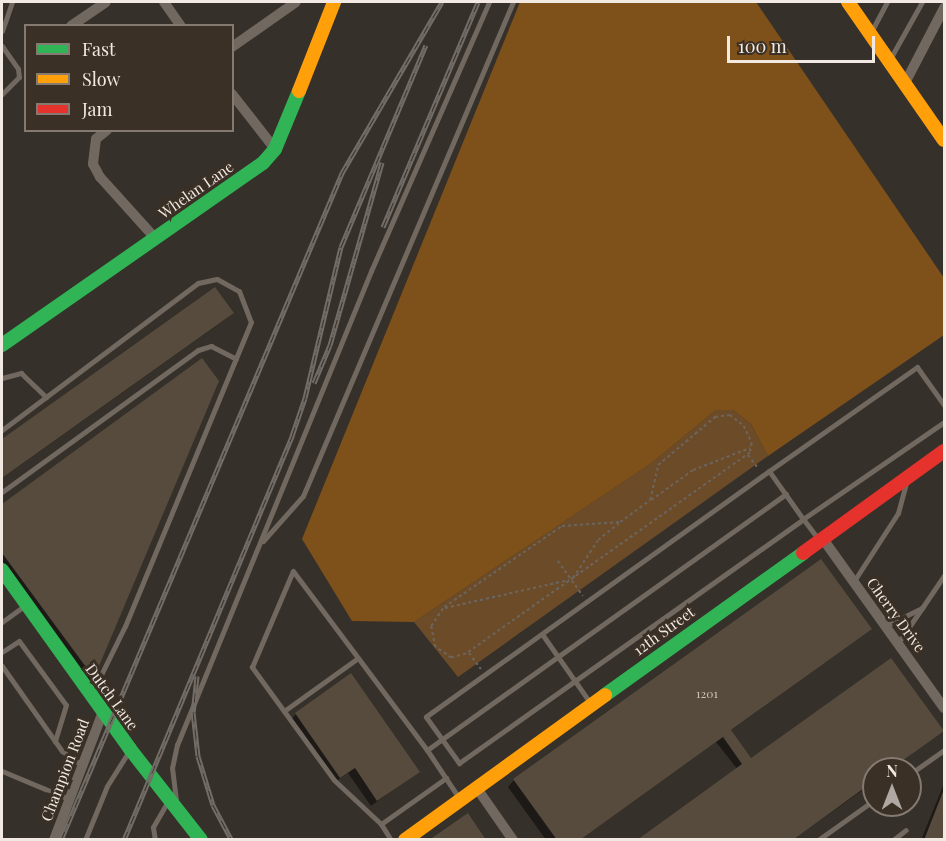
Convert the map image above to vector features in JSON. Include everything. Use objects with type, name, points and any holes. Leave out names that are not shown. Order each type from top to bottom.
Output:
[{"type":"street","points":[[74,24],[106,2]]},
{"type":"street","points":[[164,2],[180,24]]},
{"type":"street","points":[[234,46],[296,2]]},
{"type":"street","name":"Whelan Lane","points":[[2,345],[264,163],[276,149],[334,2]]},
{"type":"street","points":[[848,2],[945,140]]},
{"type":"street","points":[[905,83],[945,8]]},
{"type":"street","points":[[234,96],[276,149]]},
{"type":"street","points":[[105,132],[96,139],[93,159],[100,177],[155,238]]},
{"type":"street","name":"12th Street","points":[[405,840],[945,451]]},
{"type":"street","name":"Cherry Drive","points":[[821,540],[854,581],[945,708]]},
{"type":"street","name":"Dutch Lane","points":[[2,570],[130,750],[201,840]]},
{"type":"street","name":"Champion Road","points":[[54,840],[103,712]]},
{"type":"street","points":[[476,787],[513,840]]},
{"type":"lane","points":[[2,31],[12,2]]},
{"type":"lane","points":[[155,840],[153,827],[173,806],[172,768],[177,745],[371,271],[489,2]]},
{"type":"lane","points":[[258,547],[307,487],[513,2]]},
{"type":"lane","points":[[870,33],[887,2]]},
{"type":"lane","points":[[889,61],[922,2]]},
{"type":"lane","points":[[2,46],[18,69],[19,77],[2,94]]},
{"type":"lane","points":[[2,430],[198,283],[217,279],[239,291],[249,310],[251,322],[125,626],[91,695]]},
{"type":"lane","points":[[2,492],[198,350],[211,346],[236,359]]},
{"type":"lane","points":[[945,405],[917,367],[426,717],[459,763],[803,519],[945,422]]},
{"type":"lane","points":[[2,378],[21,373],[46,397]]},
{"type":"lane","points":[[769,471],[821,540]]},
{"type":"lane","points":[[854,581],[898,513],[908,477]]},
{"type":"lane","points":[[427,750],[786,494]]},
{"type":"lane","points":[[390,840],[381,824],[334,780],[252,667],[293,571],[427,750],[460,799]]},
{"type":"lane","points":[[898,644],[945,575]]},
{"type":"lane","points":[[2,622],[26,604]]},
{"type":"lane","points":[[885,626],[922,608]]},
{"type":"lane","points":[[542,634],[591,704]]},
{"type":"lane","points":[[2,652],[19,642],[66,705],[55,741]]},
{"type":"lane","points":[[284,711],[358,658]]},
{"type":"lane","points":[[2,666],[55,741],[83,766]]},
{"type":"lane","points":[[85,840],[107,786],[130,750]]},
{"type":"lane","points":[[922,766],[945,750]]},
{"type":"lane","points":[[2,771],[70,799]]},
{"type":"lane","points":[[381,824],[446,778]]},
{"type":"lane","points":[[818,840],[862,809]]},
{"type":"lane","points":[[893,840],[906,830],[902,840]]},
{"type":"path","points":[[650,500],[658,465],[715,417],[729,415],[744,426],[751,448]]},
{"type":"path","points":[[620,522],[562,526],[443,609],[431,626],[435,647],[451,658],[469,653],[747,454],[751,448]]},
{"type":"path","points":[[443,609],[572,580],[598,540],[620,522],[693,470],[751,448]]},
{"type":"path","points":[[747,454],[763,475]]},
{"type":"path","points":[[558,561],[587,601]]},
{"type":"path","points":[[469,653],[485,675]]},
{"type":"shaded area","points":[[520,2],[756,2],[944,278],[944,335],[768,456],[751,424],[733,410],[716,410],[649,465],[414,622],[352,621],[302,539]]},
{"type":"shaded area","points":[[716,410],[733,410],[751,424],[768,456],[458,677],[414,622],[649,465]]},
{"type":"building","points":[[215,287],[234,313],[2,478],[2,439]]},
{"type":"building","points":[[202,358],[219,381],[94,678],[2,553],[2,504]]},
{"type":"building","points":[[821,559],[872,629],[731,730],[751,758],[891,658],[944,731],[908,757],[862,757],[862,790],[793,840],[637,840],[742,764],[723,737],[580,840],[557,840],[513,779]]},
{"type":"building","points":[[351,673],[420,772],[377,801],[355,768],[340,778],[295,713]]},
{"type":"building","points":[[944,789],[944,840],[924,840]]},
{"type":"building","points":[[468,813],[486,840],[429,840]]},
{"type":"railway","points":[[61,840],[342,173],[442,2]]},
{"type":"railway","points":[[383,227],[478,2]]},
{"type":"railway","points":[[124,840],[292,436],[305,398],[341,247],[426,45]]},
{"type":"railway","points":[[314,383],[330,345],[382,162]]},
{"type":"railway","points":[[197,676],[193,712],[198,756],[213,805],[232,840]]},
{"type":"traffic: fast","points":[[2,345],[263,163],[275,149],[299,91]]},
{"type":"traffic: fast","points":[[605,695],[803,553]]},
{"type":"traffic: fast","points":[[2,570],[130,749],[201,840]]},
{"type":"traffic: slow","points":[[299,91],[334,2]]},
{"type":"traffic: slow","points":[[848,2],[944,140]]},
{"type":"traffic: slow","points":[[405,840],[605,695]]},
{"type":"traffic: jam","points":[[803,553],[944,451]]}]
